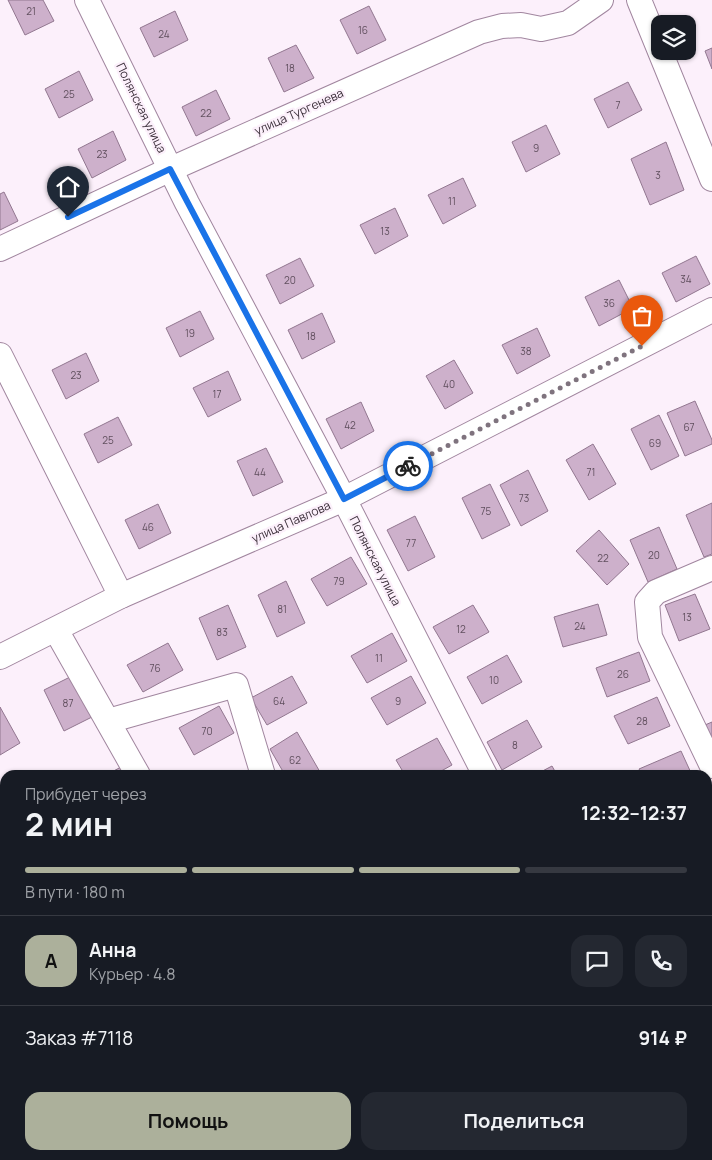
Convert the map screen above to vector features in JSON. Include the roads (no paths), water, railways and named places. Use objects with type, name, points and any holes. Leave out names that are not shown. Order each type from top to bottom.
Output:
[{"type":"street","name":"Полянская улица","points":[[88,0],[170,169],[344,499],[481,770]]},
{"type":"street","name":"улица Тургенева","points":[[0,248],[170,169],[479,32],[502,26],[521,25],[541,29],[568,23],[601,0]]},
{"type":"street","points":[[639,0],[712,178]]},
{"type":"street","name":"улица Павлова","points":[[0,657],[121,596],[344,499],[712,310]]},
{"type":"street","points":[[0,355],[121,596]]},
{"type":"street","points":[[712,568],[656,592],[647,602],[650,637],[712,766]]},
{"type":"street","points":[[56,630],[135,770]]},
{"type":"street","points":[[108,721],[236,684],[262,770]]}]
